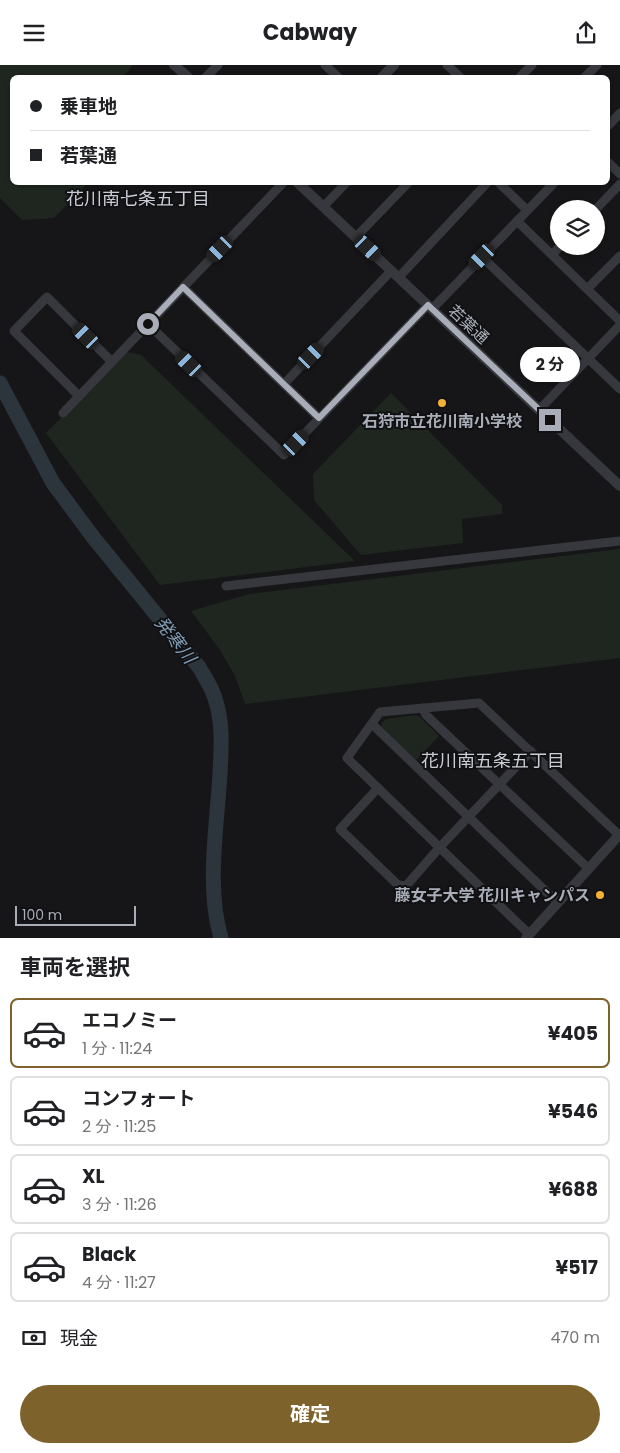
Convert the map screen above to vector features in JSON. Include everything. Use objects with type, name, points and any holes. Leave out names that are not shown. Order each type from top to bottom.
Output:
[{"type":"street","points":[[174,65],[186,75]]},
{"type":"street","points":[[208,75],[218,65]]},
{"type":"street","points":[[324,65],[336,75]]},
{"type":"street","points":[[446,65],[458,75]]},
{"type":"street","points":[[587,75],[597,65]]},
{"type":"street","points":[[610,124],[620,113]]},
{"type":"street","points":[[610,164],[620,174]]},
{"type":"street","points":[[605,200],[620,184]]},
{"type":"street","points":[[63,413],[281,185]]},
{"type":"street","name":"若葉通","points":[[300,185],[620,486]]},
{"type":"street","points":[[324,206],[344,185]]},
{"type":"street","points":[[356,237],[406,185]]},
{"type":"street","points":[[284,384],[485,185]]},
{"type":"street","points":[[501,185],[527,210]]},
{"type":"street","points":[[148,324],[284,455],[552,185]]},
{"type":"street","points":[[517,221],[550,253]]},
{"type":"street","points":[[539,410],[620,323],[552,255]]},
{"type":"street","points":[[587,289],[620,255]]},
{"type":"street","points":[[482,257],[620,389]]},
{"type":"street","points":[[183,287],[319,418]]},
{"type":"street","points":[[79,396],[14,331],[47,297],[112,362]]},
{"type":"street","points":[[226,586],[620,541]]},
{"type":"street","points":[[480,703],[619,835],[527,936],[347,758],[380,713],[423,708],[480,703]]},
{"type":"street","points":[[423,708],[426,715],[589,869]]},
{"type":"street","points":[[372,724],[558,903]]},
{"type":"street","points":[[378,788],[340,829],[398,885],[406,886],[439,848],[531,751]]},
{"type":"shaded area","points":[[0,65],[133,65],[125,75],[10,75],[10,185],[86,185],[54,218],[22,220],[0,198]]},
{"type":"shaded area","points":[[127,352],[141,355],[355,561],[160,585],[46,433]]},
{"type":"shaded area","points":[[391,393],[502,505],[502,514],[462,519],[463,543],[361,555],[314,500],[313,474]]},
{"type":"shaded area","points":[[620,549],[620,658],[245,704],[235,676],[220,650],[191,611],[249,594]]},
{"type":"shaded area","points":[[415,715],[420,717],[439,736],[416,760],[382,728],[381,724],[386,719]]},
{"type":"waterway","name":"発寒川","points":[[0,383],[53,483],[93,537],[199,667],[216,700],[221,739],[213,878],[214,899],[221,938]]},
{"type":"place","name":"石狩市立花川南小学校","points":[[442,403]]},
{"type":"place","name":"藤女子大学 花川キャンパス","points":[[600,895]]},
{"type":"district","name":"花川南七条五丁目","points":[[138,199]]},
{"type":"district","name":"花川南五条五丁目","points":[[493,761]]},
{"type":"route","points":[[148,324],[183,287],[319,418],[428,305],[550,420]]}]
